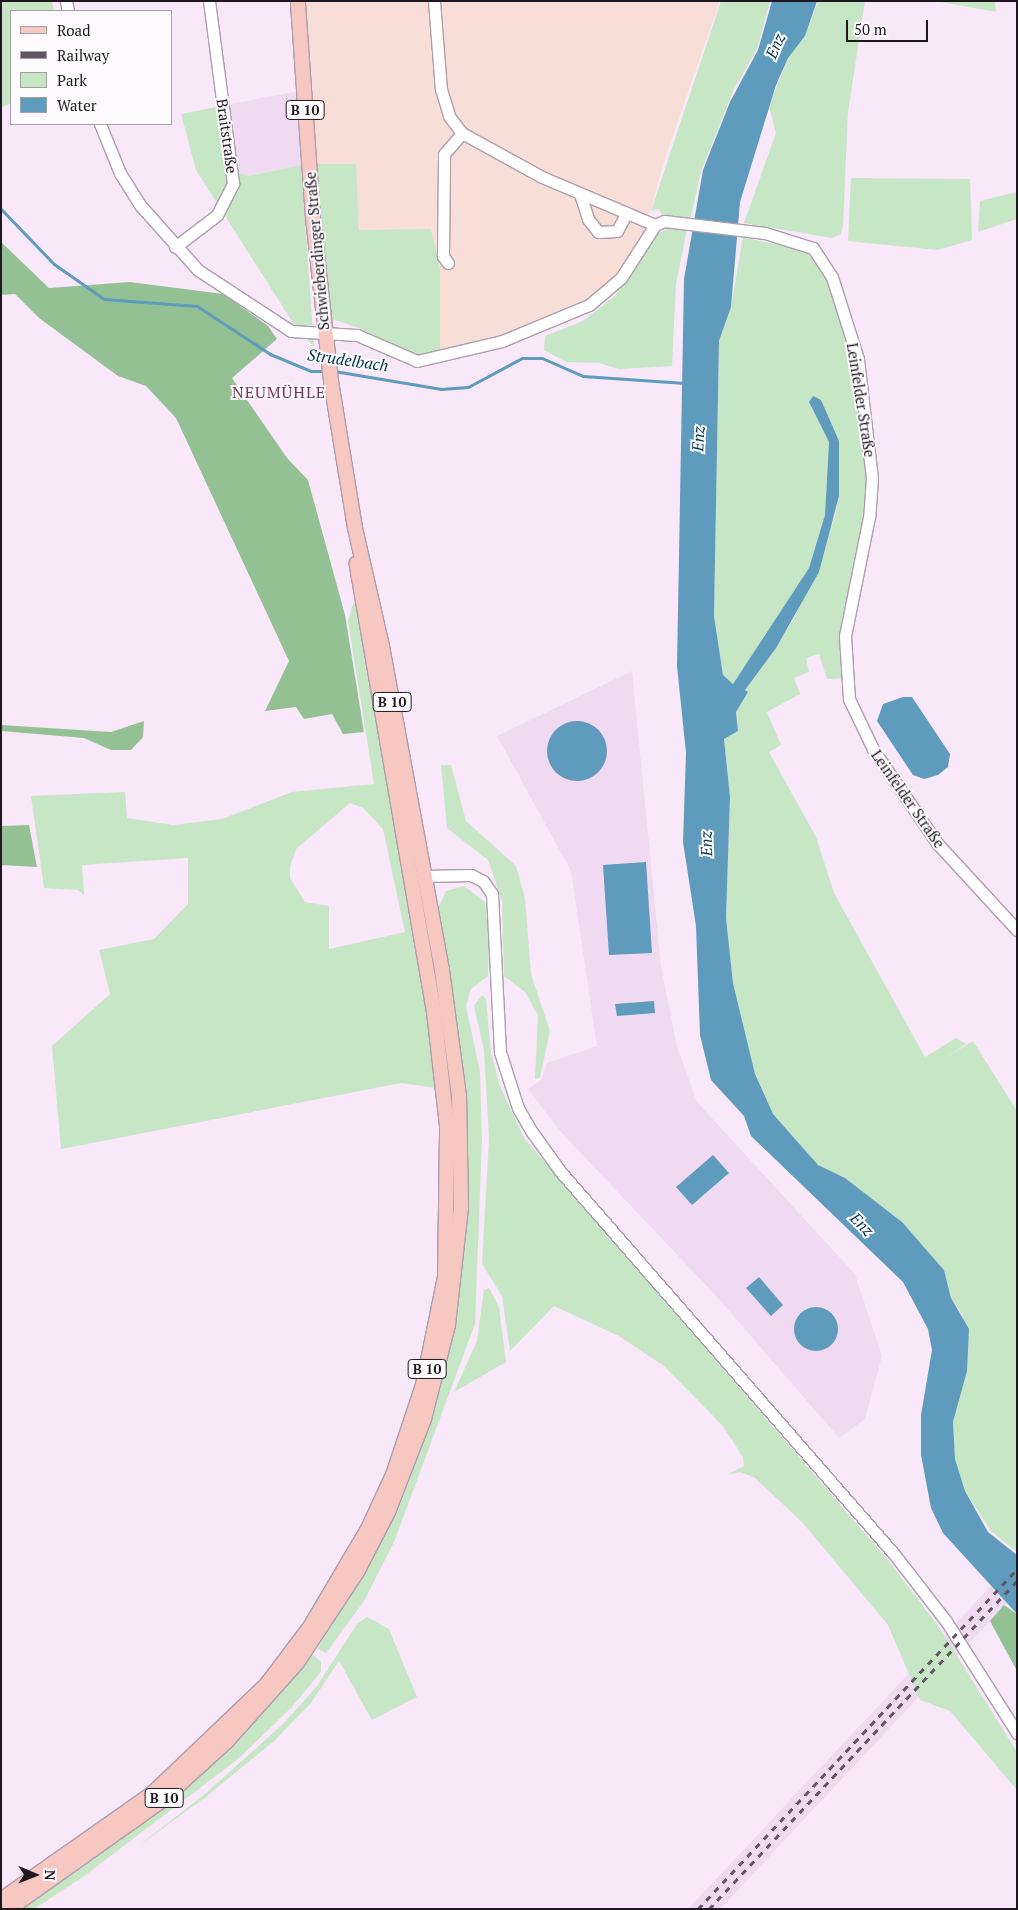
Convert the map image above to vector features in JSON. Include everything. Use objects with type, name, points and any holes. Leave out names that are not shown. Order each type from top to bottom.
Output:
[{"type":"main road","name":"Schwieberdinger Straße","points":[[298,1],[327,355],[355,528],[417,875]]},
{"type":"main road","name":"Schwieberdinger Straße","points":[[355,528],[359,585],[408,860],[417,875]]},
{"type":"main road","name":"B 10","points":[[1,1900],[154,1793],[244,1710],[288,1657],[327,1600],[393,1475],[430,1357],[448,1229],[446,1117],[414,897],[417,875]]},
{"type":"main road","name":"B 10","points":[[9,1909],[161,1801],[258,1710],[339,1602],[401,1483],[440,1362],[461,1208],[459,1096],[417,875]]},
{"type":"street","name":"Braitstraße","points":[[175,247],[216,216],[233,183],[209,1]]},
{"type":"street","points":[[100,125],[129,189],[175,247],[227,291],[291,331],[357,335],[417,361],[502,341],[550,324],[601,297],[636,258],[655,225],[580,194],[462,133],[449,116],[441,89],[434,1]]},
{"type":"street","points":[[448,263],[443,256],[444,154],[462,133]]},
{"type":"street","points":[[580,194],[588,219],[598,232],[617,231],[626,214]]},
{"type":"street","name":"Leinfelder Straße","points":[[655,225],[688,222],[746,229],[805,242],[822,258],[836,287],[858,359],[872,478],[869,517],[844,636],[845,678],[852,709],[874,751],[937,843],[1017,930]]},
{"type":"street","points":[[417,875],[471,875],[483,881],[492,894],[500,1052],[515,1099],[532,1132],[560,1171],[894,1554],[946,1621],[1017,1733]]},
{"type":"shaded area","points":[[301,1],[720,1],[665,158],[644,234],[627,266],[588,304],[440,358],[440,269],[359,230],[356,164],[314,164]]},
{"type":"shaded area","points":[[298,91],[301,165],[249,176],[236,172],[226,105]]},
{"type":"shaded area","points":[[632,671],[661,966],[677,1047],[697,1102],[855,1274],[882,1356],[865,1419],[839,1438],[718,1298],[560,1131],[528,1089],[541,1080],[547,1063],[597,1046],[571,871],[497,736]]},
{"type":"shaded area","points":[[1017,1558],[1017,1592],[990,1621],[720,1909],[688,1909]]},
{"type":"green space","points":[[1,1],[52,1],[54,10],[10,10],[10,104],[1,108]]},
{"type":"green space","points":[[721,1],[770,1],[757,49],[733,91],[701,171],[691,217],[663,218],[659,209],[651,211]]},
{"type":"green space","points":[[818,1],[865,1],[848,112],[843,225],[841,234],[832,238],[744,223],[776,133],[769,106],[788,58],[805,36]]},
{"type":"green space","points":[[935,1],[995,1],[996,12]]},
{"type":"green space","points":[[226,105],[236,172],[249,176],[301,165],[314,347],[293,323],[196,170],[181,114]]},
{"type":"green space","points":[[314,164],[356,164],[359,230],[431,229],[440,269],[440,358],[405,354],[359,328],[329,318]]},
{"type":"green space","points":[[851,178],[970,179],[972,240],[937,250],[848,241]]},
{"type":"green space","points":[[1017,192],[1017,219],[978,232],[980,201]]},
{"type":"green space","points":[[673,227],[687,229],[676,284],[672,366],[619,369],[599,363],[566,362],[544,350],[545,336],[583,321],[615,296],[654,235]]},
{"type":"green space","points":[[743,237],[805,251],[825,272],[858,359],[872,478],[845,678],[827,679],[819,654],[806,658],[809,672],[794,678],[800,694],[767,712],[781,745],[769,752],[816,837],[834,893],[925,1057],[956,1038],[966,1044],[945,1058],[973,1041],[1017,1111],[1017,1552],[991,1531],[965,1491],[955,1459],[953,1422],[959,1400],[963,1315],[951,1298],[944,1270],[902,1222],[845,1178],[818,1165],[773,1114],[755,1074],[733,983],[726,918],[730,797],[724,739],[738,731],[736,712],[748,692],[745,690],[794,619],[835,517],[839,496],[839,441],[809,402],[829,442],[825,515],[809,568],[733,684],[723,675],[714,616],[719,341],[731,307]]},
{"type":"green space","points":[[1,242],[49,288],[130,282],[223,294],[268,326],[277,339],[232,378],[287,458],[308,480],[345,615],[364,732],[343,734],[332,714],[304,719],[296,707],[265,711],[289,661],[176,418],[146,386],[118,376],[39,318],[15,294],[1,295]]},
{"type":"green space","points":[[359,585],[414,897],[436,1088],[401,1083],[61,1149],[52,1046],[110,994],[99,950],[154,939],[188,904],[188,858],[82,865],[84,895],[78,890],[44,888],[31,796],[125,792],[127,818],[173,825],[222,819],[292,792],[374,784],[348,621]],"holes":[[[350,803],[363,808],[383,829],[405,932],[329,949],[329,906],[305,902],[290,878],[290,867],[296,849]]]},
{"type":"green space","points":[[144,721],[143,737],[131,750],[111,750],[84,738],[1,731],[1,725],[111,732]]},
{"type":"green space","points":[[441,765],[451,765],[466,821],[516,866],[525,898],[531,974],[550,1031],[540,1078],[535,1079],[538,1015],[525,992],[504,976],[502,901],[488,860],[447,828]]},
{"type":"green space","points":[[29,825],[37,867],[1,865],[1,826]]},
{"type":"green space","points":[[464,886],[485,902],[489,940],[488,976],[471,989],[466,1006],[480,1072],[482,1140],[475,1324],[394,1542],[364,1601],[326,1653],[317,1649],[363,1575],[406,1487],[430,1420],[453,1326],[464,1234],[436,913],[446,891]]},
{"type":"green space","points":[[482,995],[486,999],[491,1053],[500,1086],[524,1138],[887,1559],[939,1627],[1017,1752],[1017,1790],[950,1711],[920,1700],[888,1625],[802,1522],[755,1478],[740,1472],[727,1475],[744,1466],[743,1457],[722,1425],[664,1366],[619,1336],[554,1306],[510,1351],[502,1296],[482,1264],[489,1139],[484,1050],[474,1006]]},
{"type":"green space","points":[[489,1288],[499,1307],[506,1362],[454,1392],[477,1341],[484,1290]]},
{"type":"green space","points":[[1004,1605],[1017,1614],[1017,1671],[990,1621]]},
{"type":"green space","points":[[367,1617],[389,1629],[417,1697],[372,1720],[339,1661],[311,1703],[274,1741],[207,1796],[137,1847],[205,1794],[284,1723],[317,1686],[357,1624]]},
{"type":"green space","points":[[313,1655],[321,1662],[321,1672],[291,1708],[238,1759],[83,1877],[34,1909],[20,1909],[125,1836],[205,1771]]},
{"type":"water","name":"Enz","points":[[772,1],[817,1],[805,36],[788,58],[776,85],[740,202],[731,307],[719,341],[714,616],[723,675],[733,684],[809,568],[825,515],[829,442],[809,402],[813,396],[821,400],[839,441],[839,496],[819,572],[776,648],[745,690],[748,692],[736,712],[738,731],[724,739],[730,797],[726,918],[733,983],[755,1074],[773,1114],[818,1165],[845,1178],[902,1222],[944,1270],[951,1298],[969,1329],[967,1371],[953,1422],[955,1459],[965,1491],[988,1532],[1017,1555],[1017,1614],[943,1533],[931,1508],[921,1455],[921,1415],[932,1350],[928,1329],[903,1282],[751,1136],[744,1116],[711,1080],[700,1035],[696,926],[683,842],[686,753],[677,666],[684,279],[703,170],[730,102],[758,50]]},
{"type":"water","points":[[903,697],[912,697],[950,754],[948,767],[938,775],[924,779],[913,775],[877,721],[883,704]]},
{"type":"water","points":[[577,721],[593,726],[598,730],[602,735],[607,751],[602,767],[598,772],[593,776],[577,781],[561,776],[556,772],[552,767],[547,751],[552,735],[556,730],[561,726]]},
{"type":"water","points":[[646,862],[652,953],[609,955],[603,865]]},
{"type":"water","points":[[654,1001],[655,1013],[617,1016],[615,1004]]},
{"type":"water","points":[[713,1155],[729,1173],[692,1205],[676,1187]]},
{"type":"water","points":[[759,1277],[783,1305],[771,1316],[746,1288]]},
{"type":"water","points":[[816,1307],[828,1311],[834,1317],[838,1329],[834,1341],[828,1347],[816,1351],[804,1347],[798,1341],[794,1329],[798,1317],[804,1311]]},
{"type":"waterway","name":"Strudelbach","points":[[1,209],[54,264],[104,299],[197,306],[270,354],[311,371],[326,371]]},
{"type":"waterway","name":"Strudelbach","points":[[334,371],[441,389],[468,387],[522,358],[542,358],[583,376],[685,383]]},
{"type":"railway","points":[[698,1909],[1017,1569]]},
{"type":"railway","points":[[709,1909],[1017,1581]]},
{"type":"district","name":"NEUMÜHLE","points":[[279,392]]}]
